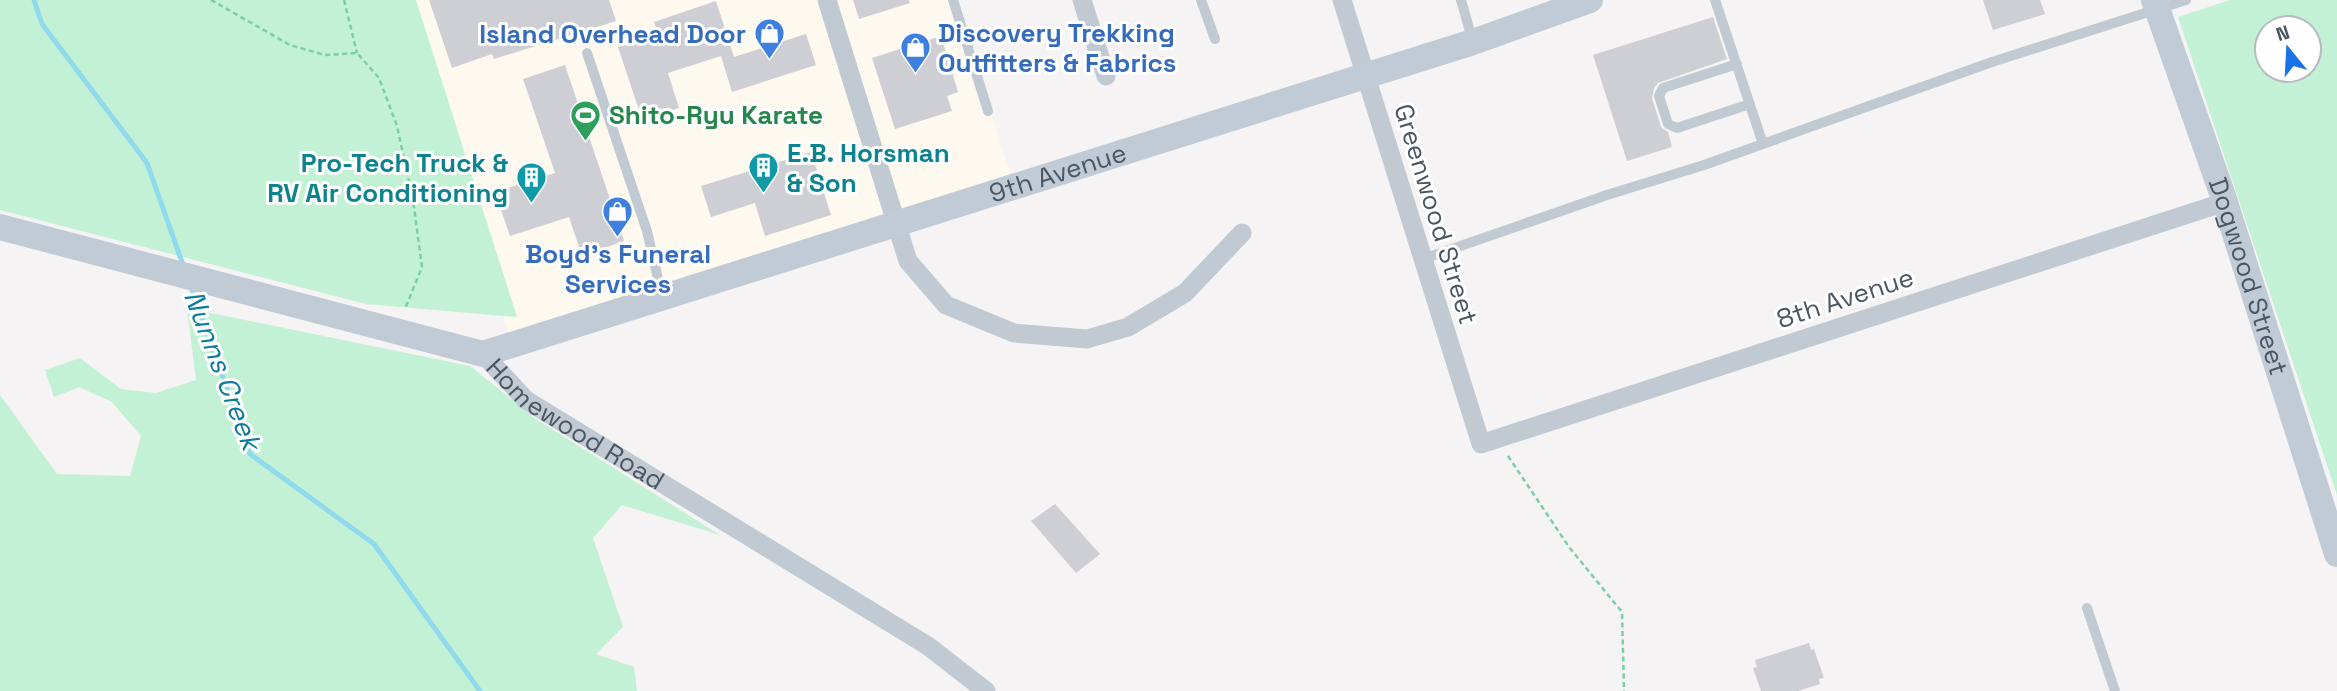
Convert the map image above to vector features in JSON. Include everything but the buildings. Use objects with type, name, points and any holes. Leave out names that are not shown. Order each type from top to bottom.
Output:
[{"type":"main road","name":"9th Avenue","points":[[483,354],[1473,42],[1590,0]]},
{"type":"main road","name":"Dogwood Street","points":[[2156,5],[2225,202],[2337,554]]},
{"type":"main road","name":"Homewood Road","points":[[0,227],[483,354]]},
{"type":"street","points":[[827,0],[908,261],[946,305],[1014,333],[1087,339],[1128,327],[1185,293],[1242,233]]},
{"type":"street","points":[[1082,0],[1106,76]]},
{"type":"street","name":"Greenwood Street","points":[[1342,0],[1423,259],[1488,441]]},
{"type":"street","name":"8th Avenue","points":[[1488,441],[2225,202]]},
{"type":"street","name":"Homewood Road","points":[[483,354],[526,400],[929,646],[986,691]]},
{"type":"lane","points":[[953,0],[988,111]]},
{"type":"lane","points":[[1201,0],[1215,39]]},
{"type":"lane","points":[[1461,0],[1473,42]]},
{"type":"lane","points":[[1715,0],[1763,144]]},
{"type":"lane","points":[[1423,259],[1606,195],[1704,165],[2156,5],[2186,0]]},
{"type":"lane","points":[[587,54],[647,231],[662,296]]},
{"type":"lane","points":[[1737,64],[1663,88],[1659,96],[1668,124],[1677,128],[1750,104]]},
{"type":"lane","points":[[2087,608],[2115,691]]},
{"type":"path","points":[[211,0],[290,45],[326,55],[357,53]]},
{"type":"path","points":[[344,0],[357,53],[379,78],[397,127],[412,200],[422,267],[405,309]]},
{"type":"path","points":[[1488,441],[1622,612],[1623,691]]},
{"type":"shaded area","points":[[411,0],[955,0],[1014,185],[512,345]]},
{"type":"green space","points":[[0,0],[416,0],[517,317],[366,304],[0,210]]},
{"type":"green space","points":[[2230,0],[2337,0],[2337,495],[2178,17]]},
{"type":"green space","points":[[187,308],[470,366],[536,419],[720,535],[622,505],[593,538],[623,627],[596,654],[634,667],[637,691],[0,691],[0,395],[57,474],[130,476],[141,436],[112,402],[79,387],[54,397],[45,370],[80,358],[121,389],[156,393],[196,380]]},
{"type":"waterway","name":"Nunns Creek","points":[[34,0],[42,24],[147,163],[183,265]]},
{"type":"waterway","name":"Nunns Creek","points":[[191,287],[250,454],[374,544],[480,691]]},
{"type":"place","name":"Island Overhead Door","points":[[769,61]]},
{"type":"place","name":"Discovery Trekking Outfitters & Fabrics","points":[[915,75]]},
{"type":"place","name":"Shito-Ryu Karate","points":[[586,142]]},
{"type":"place","name":"E.B. Horsman & Son","points":[[764,195]]},
{"type":"place","name":"Pro-Tech Truck & RV Air Conditioning","points":[[531,205]]},
{"type":"place","name":"Boyd's Funeral Services","points":[[618,238]]}]
